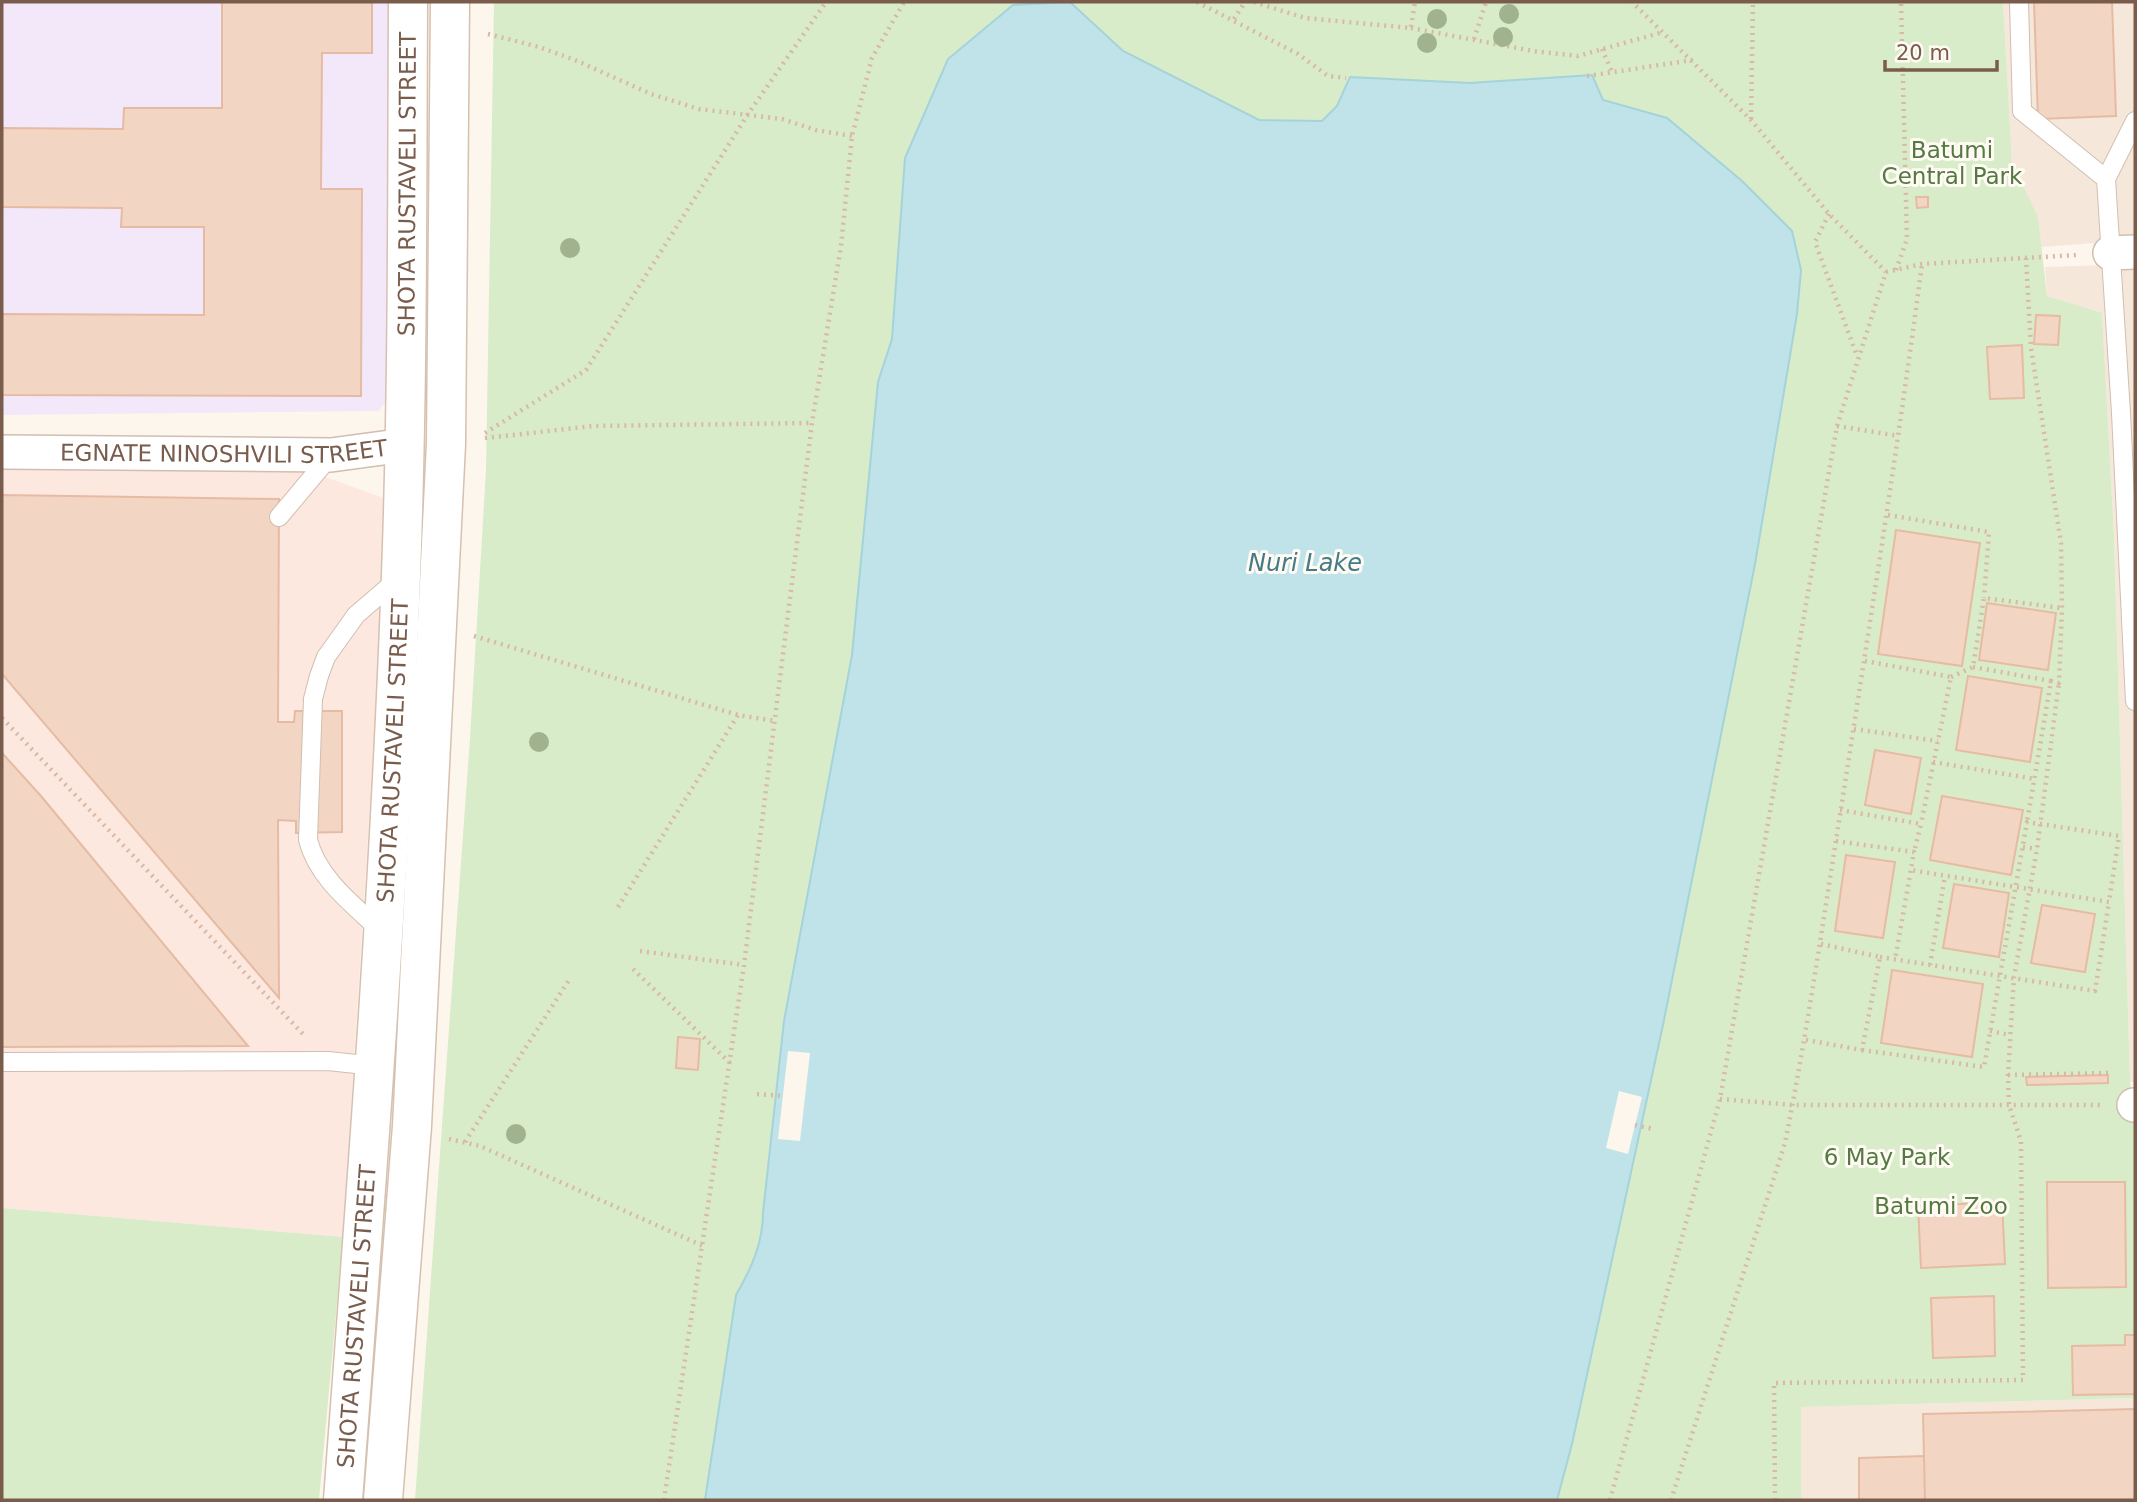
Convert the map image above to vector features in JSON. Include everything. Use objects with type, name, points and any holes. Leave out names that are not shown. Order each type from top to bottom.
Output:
[{"type":"main road","name":"SHOTA RUSTAVELI STREET","points":[[343,1500],[384,935],[401,576],[405,445],[408,2]]},
{"type":"main road","name":"SHOTA RUSTAVELI STREET","points":[[383,1500],[412,1126],[446,444],[450,2]]},
{"type":"main road","name":"EGNATE NINOSHVILI STREET","points":[[405,445],[446,444]]},
{"type":"street","name":"EGNATE NINOSHVILI STREET","points":[[2,452],[331,455],[405,445]]},
{"type":"lane","points":[[2019,2],[2022,111],[2106,179],[2123,253],[2135,701]]},
{"type":"lane","points":[[2106,179],[2135,121]]},
{"type":"lane","points":[[279,517],[331,455]]},
{"type":"lane","points":[[384,935],[328,879],[316,863],[308,840],[313,699],[326,657],[339,636],[356,615],[401,576]]},
{"type":"lane","points":[[2,1062],[328,1061],[375,1066]]},
{"type":"path","points":[[813,423],[594,426],[475,439],[586,370],[748,114],[826,2]]},
{"type":"path","points":[[664,1500],[744,965],[813,423],[841,246],[852,136],[872,58],[904,2]]},
{"type":"path","points":[[1197,2],[1298,54],[1328,76],[1346,78]]},
{"type":"path","points":[[1234,19],[1245,2]]},
{"type":"path","points":[[1254,2],[1306,18],[1410,28],[1532,51],[1578,56],[1664,32]]},
{"type":"path","points":[[1410,28],[1415,2]]},
{"type":"path","points":[[1474,39],[1486,2]]},
{"type":"path","points":[[1632,2],[1751,120],[1829,214],[1886,272]]},
{"type":"path","points":[[1751,120],[1753,2]]},
{"type":"path","points":[[1896,270],[1907,239],[1901,2]]},
{"type":"path","points":[[484,33],[551,51],[651,94],[699,109],[782,119],[816,130],[852,136]]},
{"type":"path","points":[[1602,49],[1612,74]]},
{"type":"path","points":[[1587,76],[1693,61]]},
{"type":"path","points":[[1829,214],[1815,242],[1857,357]]},
{"type":"path","points":[[1886,272],[1922,264],[2123,253]]},
{"type":"path","points":[[1775,1500],[1774,1383],[2023,1380],[2021,1141],[2009,1105],[2010,1035],[2014,977],[2037,849],[2059,683],[2062,608],[2061,543],[2031,348],[2026,258]]},
{"type":"path","points":[[1671,1500],[1785,1143],[1793,1105],[1795,1083],[1806,1040],[1888,515],[1922,264]]},
{"type":"path","points":[[1610,1500],[1720,1099],[1837,426],[1886,272]]},
{"type":"path","points":[[1837,426],[1899,436]]},
{"type":"path","points":[[1888,515],[1989,532],[1984,598],[1973,667]]},
{"type":"path","points":[[1984,598],[2062,608]]},
{"type":"path","points":[[470,635],[738,715],[775,721]]},
{"type":"path","points":[[1865,661],[1951,677],[1973,667],[2059,683]]},
{"type":"path","points":[[1895,960],[1910,870],[1951,677]]},
{"type":"path","points":[[1806,1040],[1984,1067],[2051,681]]},
{"type":"path","points":[[618,907],[738,715]]},
{"type":"path","points":[[2045,715],[2054,717]]},
{"type":"path","points":[[2,718],[328,1061]]},
{"type":"path","points":[[1854,729],[1938,741]]},
{"type":"path","points":[[1933,762],[2035,779]]},
{"type":"path","points":[[1840,810],[1921,824]]},
{"type":"path","points":[[1821,944],[1895,960],[2095,991],[2119,836],[2028,822]]},
{"type":"path","points":[[1836,841],[1914,852]]},
{"type":"path","points":[[2023,847],[2037,849]]},
{"type":"path","points":[[1910,870],[2109,902]]},
{"type":"path","points":[[1930,965],[1945,876]]},
{"type":"path","points":[[640,951],[744,965]]},
{"type":"path","points":[[1862,1050],[1880,957]]},
{"type":"path","points":[[633,969],[730,1063]]},
{"type":"path","points":[[464,1142],[569,980]]},
{"type":"path","points":[[1990,1031],[2010,1035]]},
{"type":"path","points":[[2008,1075],[2112,1073]]},
{"type":"path","points":[[757,1094],[783,1096]]},
{"type":"path","points":[[1720,1099],[1793,1105],[2135,1105]]},
{"type":"path","points":[[1635,1125],[1653,1129]]},
{"type":"path","points":[[446,1138],[480,1146],[703,1246]]},
{"type":"shaded area","points":[[2,2],[394,2],[391,394],[379,411],[2,415]]},
{"type":"shaded area","points":[[2003,2],[2135,2],[2135,240],[2041,247],[2037,217],[2012,163]]},
{"type":"shaded area","points":[[2135,264],[2135,1082],[2130,1082],[2114,536],[2102,314],[2047,296],[2045,267]]},
{"type":"shaded area","points":[[273,458],[389,500],[343,1237],[2,1208],[2,462]]},
{"type":"shaded area","points":[[2135,1398],[2135,1500],[1801,1500],[1801,1407]]},
{"type":"green space","points":[[494,2],[1070,2],[1013,5],[948,59],[892,340],[878,382],[852,655],[784,1021],[761,1235],[751,1266],[736,1295],[705,1500],[415,1500],[470,738],[486,470]]},
{"type":"green space","points":[[1070,2],[2003,2],[2012,163],[2038,217],[2047,296],[2102,313],[2114,536],[2130,1082],[2135,1114],[2135,1398],[1801,1407],[1801,1500],[1557,1500],[1572,1444],[1755,564],[1797,314],[1801,270],[1792,232],[1742,181],[1667,118],[1602,100],[1470,83],[1350,77],[1337,106],[1322,121],[1259,120],[1123,51]]},
{"type":"green space","points":[[2,1208],[343,1237],[319,1500],[2,1500]]},
{"type":"water","name":"Nuri Lake","points":[[1070,2],[1123,51],[1259,120],[1322,121],[1337,106],[1350,77],[1470,83],[1592,75],[1603,100],[1667,118],[1742,181],[1792,231],[1801,270],[1797,314],[1755,564],[1663,1025],[1572,1444],[1557,1500],[705,1500],[736,1295],[751,1266],[761,1235],[784,1021],[852,655],[878,382],[892,339],[905,158],[948,59],[1013,5]]},
{"type":"pier","points":[[788,1051],[810,1053],[800,1141],[778,1139]]},
{"type":"pier","points":[[1619,1091],[1642,1097],[1628,1154],[1606,1148]]},
{"type":"building","points":[[222,2],[372,2],[372,53],[322,53],[321,189],[362,189],[361,396],[2,395],[2,314],[204,315],[204,227],[121,227],[122,208],[2,207],[2,128],[123,129],[124,108],[222,108]]},
{"type":"building","points":[[2034,2],[2112,2],[2116,116],[2038,119]]},
{"type":"building","points":[[1916,197],[1928,197],[1928,207],[1917,208]]},
{"type":"building","points":[[2036,315],[2060,316],[2058,345],[2034,344]]},
{"type":"building","points":[[2022,345],[2024,398],[1990,399],[1987,347]]},
{"type":"building","points":[[2,495],[279,499],[278,722],[294,722],[295,711],[342,711],[342,832],[296,833],[296,821],[278,820],[279,998],[2,674]]},
{"type":"building","points":[[1896,530],[1980,543],[1962,666],[1878,654]]},
{"type":"building","points":[[1987,603],[2056,613],[2048,670],[1979,660]]},
{"type":"building","points":[[1968,676],[2042,688],[2030,762],[1956,750]]},
{"type":"building","points":[[1875,750],[1921,758],[1911,814],[1865,805]]},
{"type":"building","points":[[2,753],[41,796],[248,1046],[2,1047]]},
{"type":"building","points":[[1942,796],[2023,810],[2011,875],[1930,860]]},
{"type":"building","points":[[1846,855],[1895,862],[1883,938],[1835,931]]},
{"type":"building","points":[[1954,884],[2009,893],[1999,957],[1943,948]]},
{"type":"building","points":[[2042,905],[2095,914],[2085,972],[2031,963]]},
{"type":"building","points":[[1892,970],[1983,984],[1972,1057],[1881,1043]]},
{"type":"building","points":[[678,1037],[700,1039],[698,1070],[676,1068]]},
{"type":"building","points":[[2108,1075],[2108,1083],[2027,1085],[2026,1077]]},
{"type":"building","points":[[2047,1182],[2125,1182],[2126,1287],[2048,1288]]},
{"type":"building","points":[[2002,1202],[2005,1264],[1921,1268],[1918,1206]]},
{"type":"building","points":[[1994,1296],[1995,1356],[1933,1358],[1931,1298]]},
{"type":"building","points":[[2125,1335],[2135,1335],[2135,1394],[2073,1395],[2072,1346],[2125,1345]]},
{"type":"building","points":[[2135,1409],[2135,1500],[1925,1500],[1923,1414]]},
{"type":"building","points":[[1924,1456],[1925,1500],[1859,1500],[1859,1458]]},
{"type":"park label","name":"Batumi Central Park","points":[[1952,163]]},
{"type":"park label","name":"6 May Park","points":[[1887,1157]]},
{"type":"park label","name":"Batumi Zoo","points":[[1941,1206]]}]
